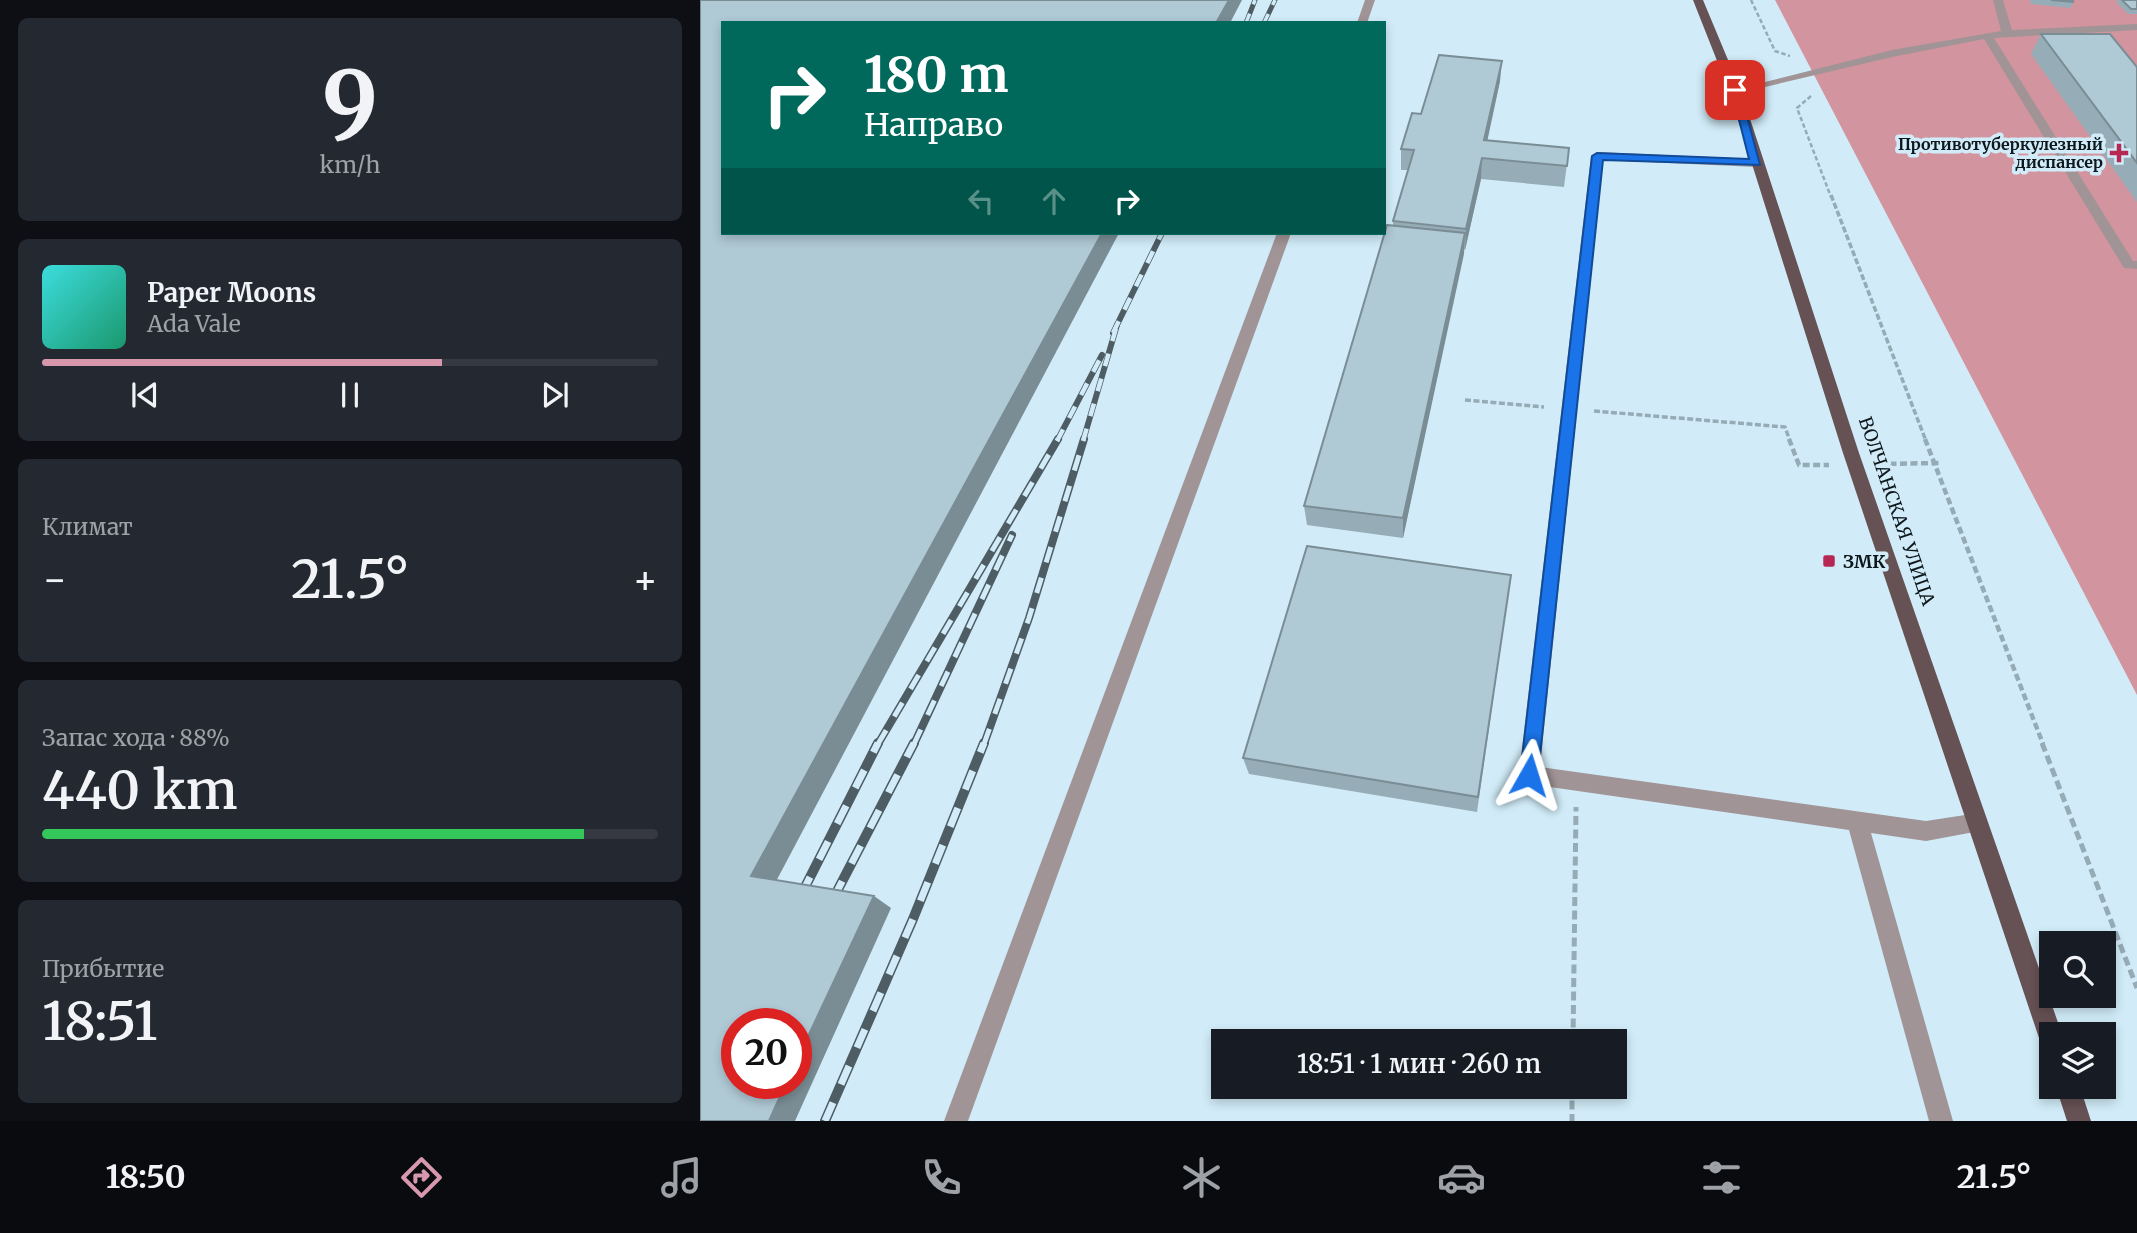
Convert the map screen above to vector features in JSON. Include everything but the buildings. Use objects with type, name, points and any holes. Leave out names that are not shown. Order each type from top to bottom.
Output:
[{"type":"main road","name":"ВОЛЧАНСКАЯ УЛИЦА","points":[[1698,0],[1735,90],[1756,163],[1855,464],[2046,1022]]},
{"type":"main road","points":[[2072,1099],[2079,1121]]},
{"type":"lane","points":[[1363,21],[1370,0]]},
{"type":"lane","points":[[1998,0],[2007,33]]},
{"type":"lane","points":[[1735,90],[1829,71],[1903,50],[1987,35],[2137,27]]},
{"type":"lane","points":[[1987,35],[2129,265],[2137,265]]},
{"type":"lane","points":[[1756,163],[1597,156],[1529,775],[1926,831],[1978,823]]},
{"type":"lane","points":[[956,1121],[1283,235]]},
{"type":"lane","points":[[1857,821],[1941,1121]]},
{"type":"path","points":[[1751,0],[1775,51],[1829,71],[1816,91],[1797,108],[1937,463],[2137,988]]},
{"type":"path","points":[[1465,400],[1785,428],[1799,465],[1937,463]]},
{"type":"path","points":[[1573,1029],[1576,782]]},
{"type":"path","points":[[1572,1099],[1572,1121]]},
{"type":"shaded area","points":[[1775,0],[2137,0],[2137,695]]},
{"type":"railway","points":[[1247,21],[1255,0]]},
{"type":"railway","points":[[1265,21],[1275,0]]},
{"type":"railway","points":[[1113,333],[1161,235]]},
{"type":"railway","points":[[1083,441],[1117,325]]},
{"type":"railway","points":[[1057,441],[1102,355]]},
{"type":"railway","points":[[878,744],[1058,439]]},
{"type":"railway","points":[[984,744],[1029,618],[1084,439]]},
{"type":"railway","points":[[914,744],[1012,535]]},
{"type":"railway","points":[[801,895],[878,743]]},
{"type":"railway","points":[[833,899],[914,743]]},
{"type":"railway","points":[[825,1121],[913,919],[984,743]]},
{"type":"place","name":"Противотуберкулезный диспансер","points":[[2119,153]]},
{"type":"place","name":"ЗМК","points":[[1829,561]]},
{"type":"route","points":[[1529,775],[1597,156],[1756,163],[1735,90]]}]
